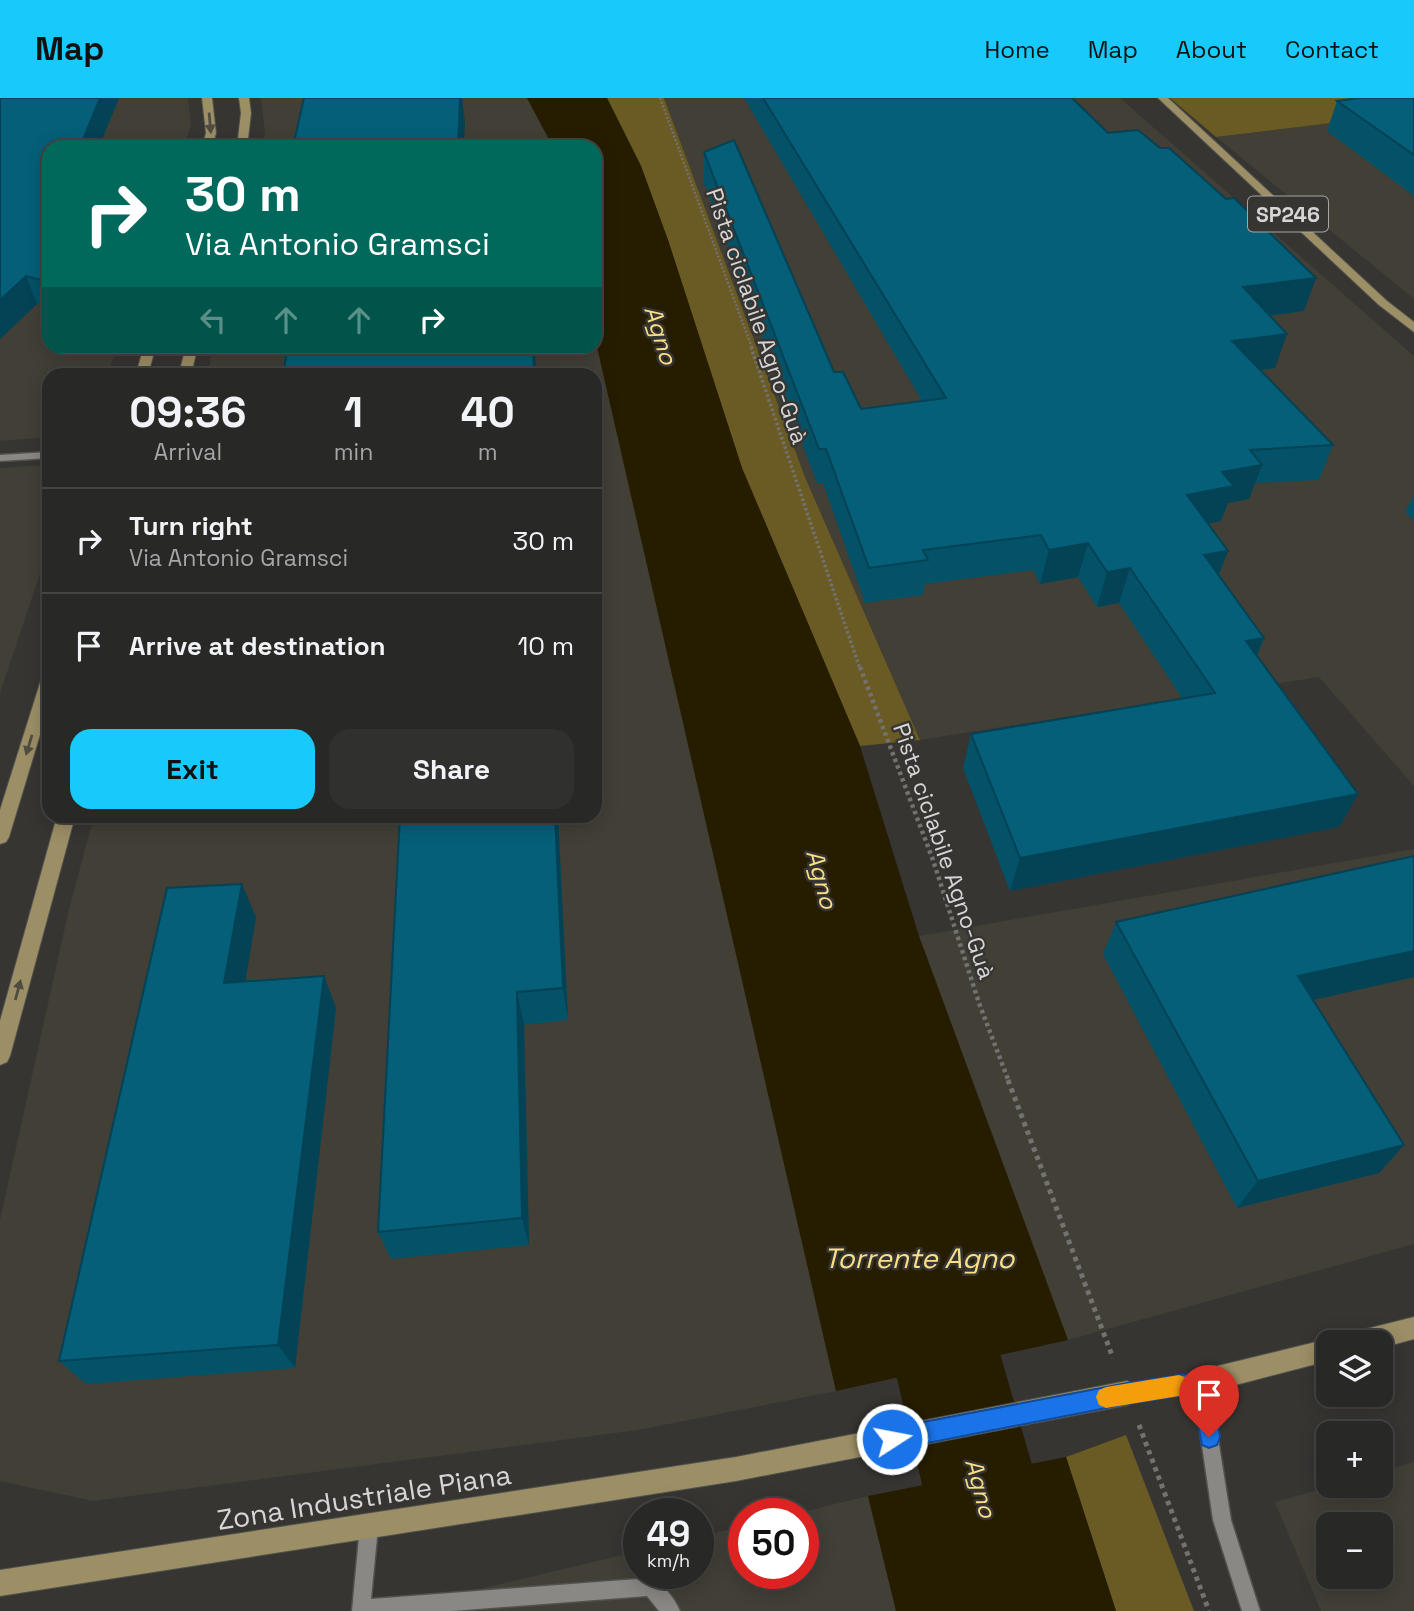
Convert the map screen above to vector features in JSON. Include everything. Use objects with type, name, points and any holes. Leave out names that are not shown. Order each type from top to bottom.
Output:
[{"type":"main road","points":[[207,98],[211,133],[209,140]]},
{"type":"main road","points":[[243,140],[246,113],[244,98]]},
{"type":"main road","name":"SP246","points":[[1163,98],[1383,303],[1414,328]]},
{"type":"main road","points":[[0,837],[42,702]]},
{"type":"main road","points":[[0,1056],[64,823]]},
{"type":"main road","points":[[1393,1333],[1414,1328]]},
{"type":"main road","points":[[1201,1382],[1316,1353]]},
{"type":"main road","name":"Zona Industriale Piana","points":[[0,1583],[736,1469],[1127,1393]]},
{"type":"street","points":[[0,458],[42,455]]},
{"type":"street","points":[[1127,1393],[1201,1382],[1222,1520],[1251,1611]]},
{"type":"street","points":[[369,1527],[361,1610],[651,1587],[671,1611]]},
{"type":"path","name":"Pista ciclabile Agno-Guà","points":[[660,98],[729,282],[863,677],[933,860],[979,1003],[1209,1611]]},
{"type":"shaded area","points":[[0,98],[188,98],[191,125],[186,140],[42,140],[42,354],[116,354],[109,368],[42,368],[42,438],[0,441]]},
{"type":"shaded area","points":[[261,98],[527,98],[549,140],[264,140]]},
{"type":"shaded area","points":[[607,98],[664,98],[805,477],[920,740],[860,746],[742,468],[668,240],[641,166]]},
{"type":"shaded area","points":[[664,98],[1120,98],[1414,356],[1414,786],[1319,677],[920,740],[805,477]]},
{"type":"shaded area","points":[[1170,98],[1414,98],[1414,113],[1216,137]]},
{"type":"shaded area","points":[[1414,113],[1414,299],[1216,137]]},
{"type":"shaded area","points":[[212,354],[599,354],[602,368],[209,368]]},
{"type":"shaded area","points":[[602,369],[836,1391],[638,1430],[93,1501],[0,1481],[0,1220],[69,909],[92,823],[602,823]]},
{"type":"shaded area","points":[[42,465],[42,568],[0,693],[0,468]]},
{"type":"shaded area","points":[[1414,849],[1414,1244],[1068,1340],[919,936]]},
{"type":"shaded area","points":[[1126,1435],[1194,1611],[1116,1611],[1066,1457]]},
{"type":"shaded area","points":[[1414,1462],[1414,1611],[1321,1611],[1275,1502],[1316,1490],[1316,1498],[1393,1498],[1393,1468]]},
{"type":"shaded area","points":[[868,1496],[896,1611],[388,1611],[623,1555],[623,1589],[714,1589],[714,1533],[728,1530],[728,1589],[819,1589],[819,1508]]},
{"type":"water","name":"Torrente Agno","points":[[527,98],[607,98],[641,166],[668,240],[742,468],[860,746],[919,936],[1068,1340],[836,1391],[599,354],[602,354],[602,140],[549,140]]},
{"type":"water","points":[[1066,1457],[1116,1611],[896,1611],[868,1496]]},
{"type":"building","points":[[0,98],[100,98],[83,140],[42,140],[42,280],[26,276],[0,300]]},
{"type":"building","points":[[304,98],[460,98],[458,140],[295,140]]},
{"type":"building","points":[[763,98],[1072,98],[1108,133],[1138,130],[1160,148],[1169,148],[1226,199],[1234,198],[1316,278],[1243,287],[1287,334],[1232,341],[1333,445],[1250,450],[1262,465],[1222,472],[1234,486],[1187,495],[1228,551],[1204,555],[1264,638],[1246,641],[1358,794],[1020,858],[971,734],[1215,693],[1130,568],[1107,572],[1088,543],[1049,550],[1041,535],[923,550],[928,560],[869,568],[826,449],[819,449],[704,152],[734,140],[834,372],[843,372],[861,409],[946,398]]},
{"type":"building","points":[[1359,98],[1414,98],[1414,155],[1337,101]]},
{"type":"building","points":[[287,354],[533,354],[534,368],[284,368]]},
{"type":"building","points":[[400,823],[555,823],[563,988],[517,992],[522,1218],[378,1232]]},
{"type":"building","points":[[1414,856],[1414,951],[1298,976],[1404,1145],[1258,1181],[1116,922]]},
{"type":"building","points":[[242,884],[224,983],[324,976],[278,1345],[59,1361],[167,888]]},
{"type":"waterway","name":"Agno","points":[[920,1256],[1013,1611]]},
{"type":"slow traffic","points":[[1106,1397],[1179,1385]]},
{"type":"route","points":[[892,1439],[1127,1393],[1201,1382],[1209,1437]]}]
